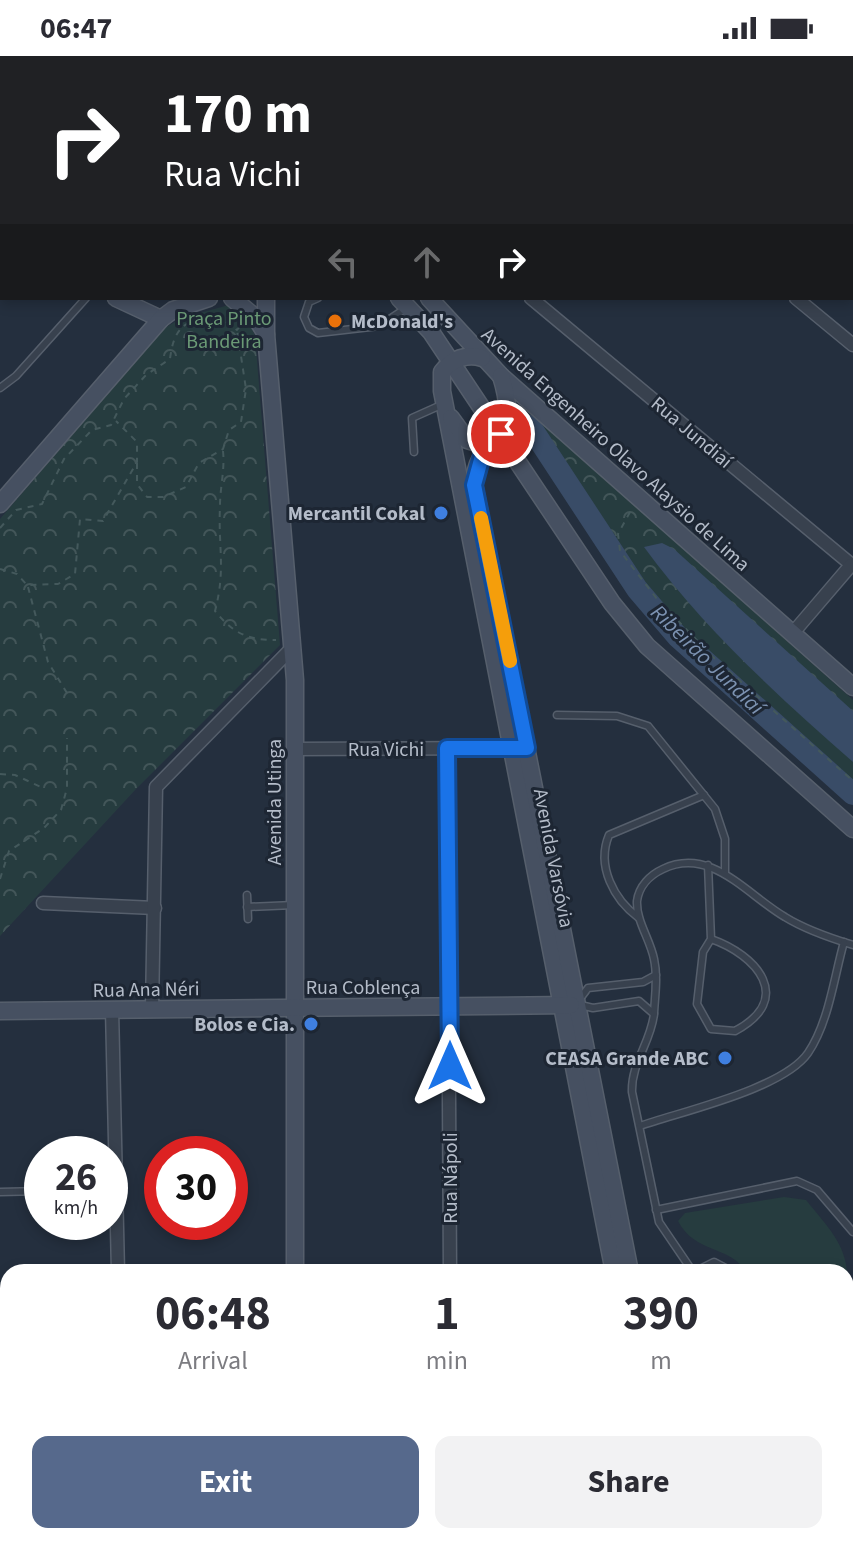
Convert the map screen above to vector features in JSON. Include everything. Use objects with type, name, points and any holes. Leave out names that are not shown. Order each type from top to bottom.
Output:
[{"type":"main road","points":[[120,300],[161,319]]},
{"type":"main road","points":[[0,504],[161,319],[173,310],[203,300]]},
{"type":"main road","points":[[235,300],[250,312],[266,334]]},
{"type":"main road","name":"Avenida Utinga","points":[[266,300],[266,334],[293,644],[295,1264]]},
{"type":"main road","name":"Avenida Engenheiro Olavo Alaysio de Lima","points":[[431,300],[501,376],[853,687]]},
{"type":"main road","points":[[403,302],[452,362],[612,603],[647,646],[853,829]]},
{"type":"main road","points":[[452,362],[471,356],[482,358]]},
{"type":"main road","name":"Avenida Varsóvia","points":[[452,362],[442,372],[445,407],[520,748]]},
{"type":"main road","points":[[501,376],[509,413],[501,434]]},
{"type":"main road","points":[[445,407],[467,440],[489,447]]},
{"type":"main road","name":"Avenida Varsóvia","points":[[501,434],[478,465],[474,485],[613,1264]]},
{"type":"main road","name":"Avenida Varsóvia","points":[[569,1006],[628,1264]]},
{"type":"main road","name":"Rua Coblença","points":[[292,1007],[569,1006]]},
{"type":"main road","name":"Rua Ana Néri","points":[[0,1011],[292,1007]]},
{"type":"street","name":"Rua Jundiaí","points":[[533,300],[852,565]]},
{"type":"street","points":[[798,300],[853,345]]},
{"type":"street","points":[[792,634],[852,565]]},
{"type":"street","points":[[152,1008],[156,787],[293,644]]},
{"type":"street","name":"Rua Nápoli","points":[[447,748],[450,1264]]},
{"type":"street","name":"Rua Vichi","points":[[294,749],[520,748]]},
{"type":"street","points":[[43,903],[155,908]]},
{"type":"street","points":[[112,1009],[113,1136]]},
{"type":"street","points":[[116,1240],[118,1264]]},
{"type":"lane","points":[[0,388],[16,376],[84,300]]},
{"type":"lane","points":[[314,300],[309,302],[304,317],[309,328],[318,333],[379,326],[403,302]]},
{"type":"lane","points":[[414,452],[412,418],[445,407]]},
{"type":"lane","points":[[557,715],[617,716],[648,726],[715,809],[725,839],[725,874]]},
{"type":"lane","points":[[639,918],[622,906],[611,891],[605,844],[609,835],[704,795]]},
{"type":"lane","points":[[687,1264],[665,1234],[656,1210],[632,1076],[653,1028],[654,1014],[656,975],[650,943],[639,918],[637,900],[642,885],[656,872],[675,863],[708,865],[784,917],[853,945]]},
{"type":"lane","points":[[708,865],[711,939],[703,952],[697,1004],[711,1029],[735,1031],[756,1016],[767,988],[763,975],[751,960],[733,947],[711,939]]},
{"type":"lane","points":[[247,895],[248,919]]},
{"type":"lane","points":[[247,907],[294,905]]},
{"type":"lane","points":[[640,1126],[756,1088],[795,1068],[819,1031],[844,942]]},
{"type":"lane","points":[[569,1006],[588,988],[643,982],[656,975]]},
{"type":"lane","points":[[569,1006],[593,1008],[639,1001],[654,1014]]},
{"type":"lane","points":[[656,1210],[797,1181],[817,1190],[853,1232]]},
{"type":"lane","points":[[0,1192],[24,1191]]},
{"type":"path","points":[[237,330],[250,312]]},
{"type":"path","points":[[0,528],[16,510],[42,504],[64,459],[92,430],[115,420],[124,399],[146,375],[170,359],[172,339],[187,321],[215,313],[237,330],[246,389],[241,422],[229,430],[223,449],[225,471],[220,507],[223,580],[215,611],[231,630],[252,640],[293,644]]},
{"type":"path","points":[[115,420],[137,442],[137,484],[147,497],[163,497],[186,487],[199,463],[223,449]]},
{"type":"path","points":[[27,585],[58,584],[75,574],[80,519],[103,521],[137,462]]},
{"type":"path","points":[[632,508],[617,540],[620,551],[638,576],[713,657],[853,781]]},
{"type":"path","points":[[0,569],[17,574],[27,585],[48,662],[67,693]]},
{"type":"path","points":[[0,879],[9,851],[44,828],[61,810],[67,788],[67,738]]},
{"type":"path","points":[[0,774],[15,775],[41,787]]},
{"type":"green space","name":"Praça Pinto Bandeira","points":[[229,305],[249,322],[255,336],[280,645],[136,789],[0,936],[0,519],[163,329],[182,318]]},
{"type":"green space","points":[[541,422],[853,700],[853,785],[708,656],[644,589],[538,427]]},
{"type":"green space","points":[[784,1197],[806,1200],[834,1235],[846,1264],[740,1264],[685,1232],[678,1221],[685,1213]]},
{"type":"water","points":[[662,543],[674,549],[853,711],[853,762],[769,686],[691,605],[644,547]]},
{"type":"waterway","name":"Ribeirão Jundiaí","points":[[530,426],[637,589],[678,637],[853,794]]},
{"type":"slow traffic","points":[[481,518],[510,661]]},
{"type":"place","name":"McDonald's","points":[[335,321]]},
{"type":"place","name":"Mercantil Cokal","points":[[441,513]]},
{"type":"place","name":"Bolos e Cia.","points":[[311,1024]]},
{"type":"place","name":"CEASA Grande ABC","points":[[725,1058]]},
{"type":"route","points":[[450,1066],[447,748],[527,748],[474,485],[482,456],[501,434]]}]
